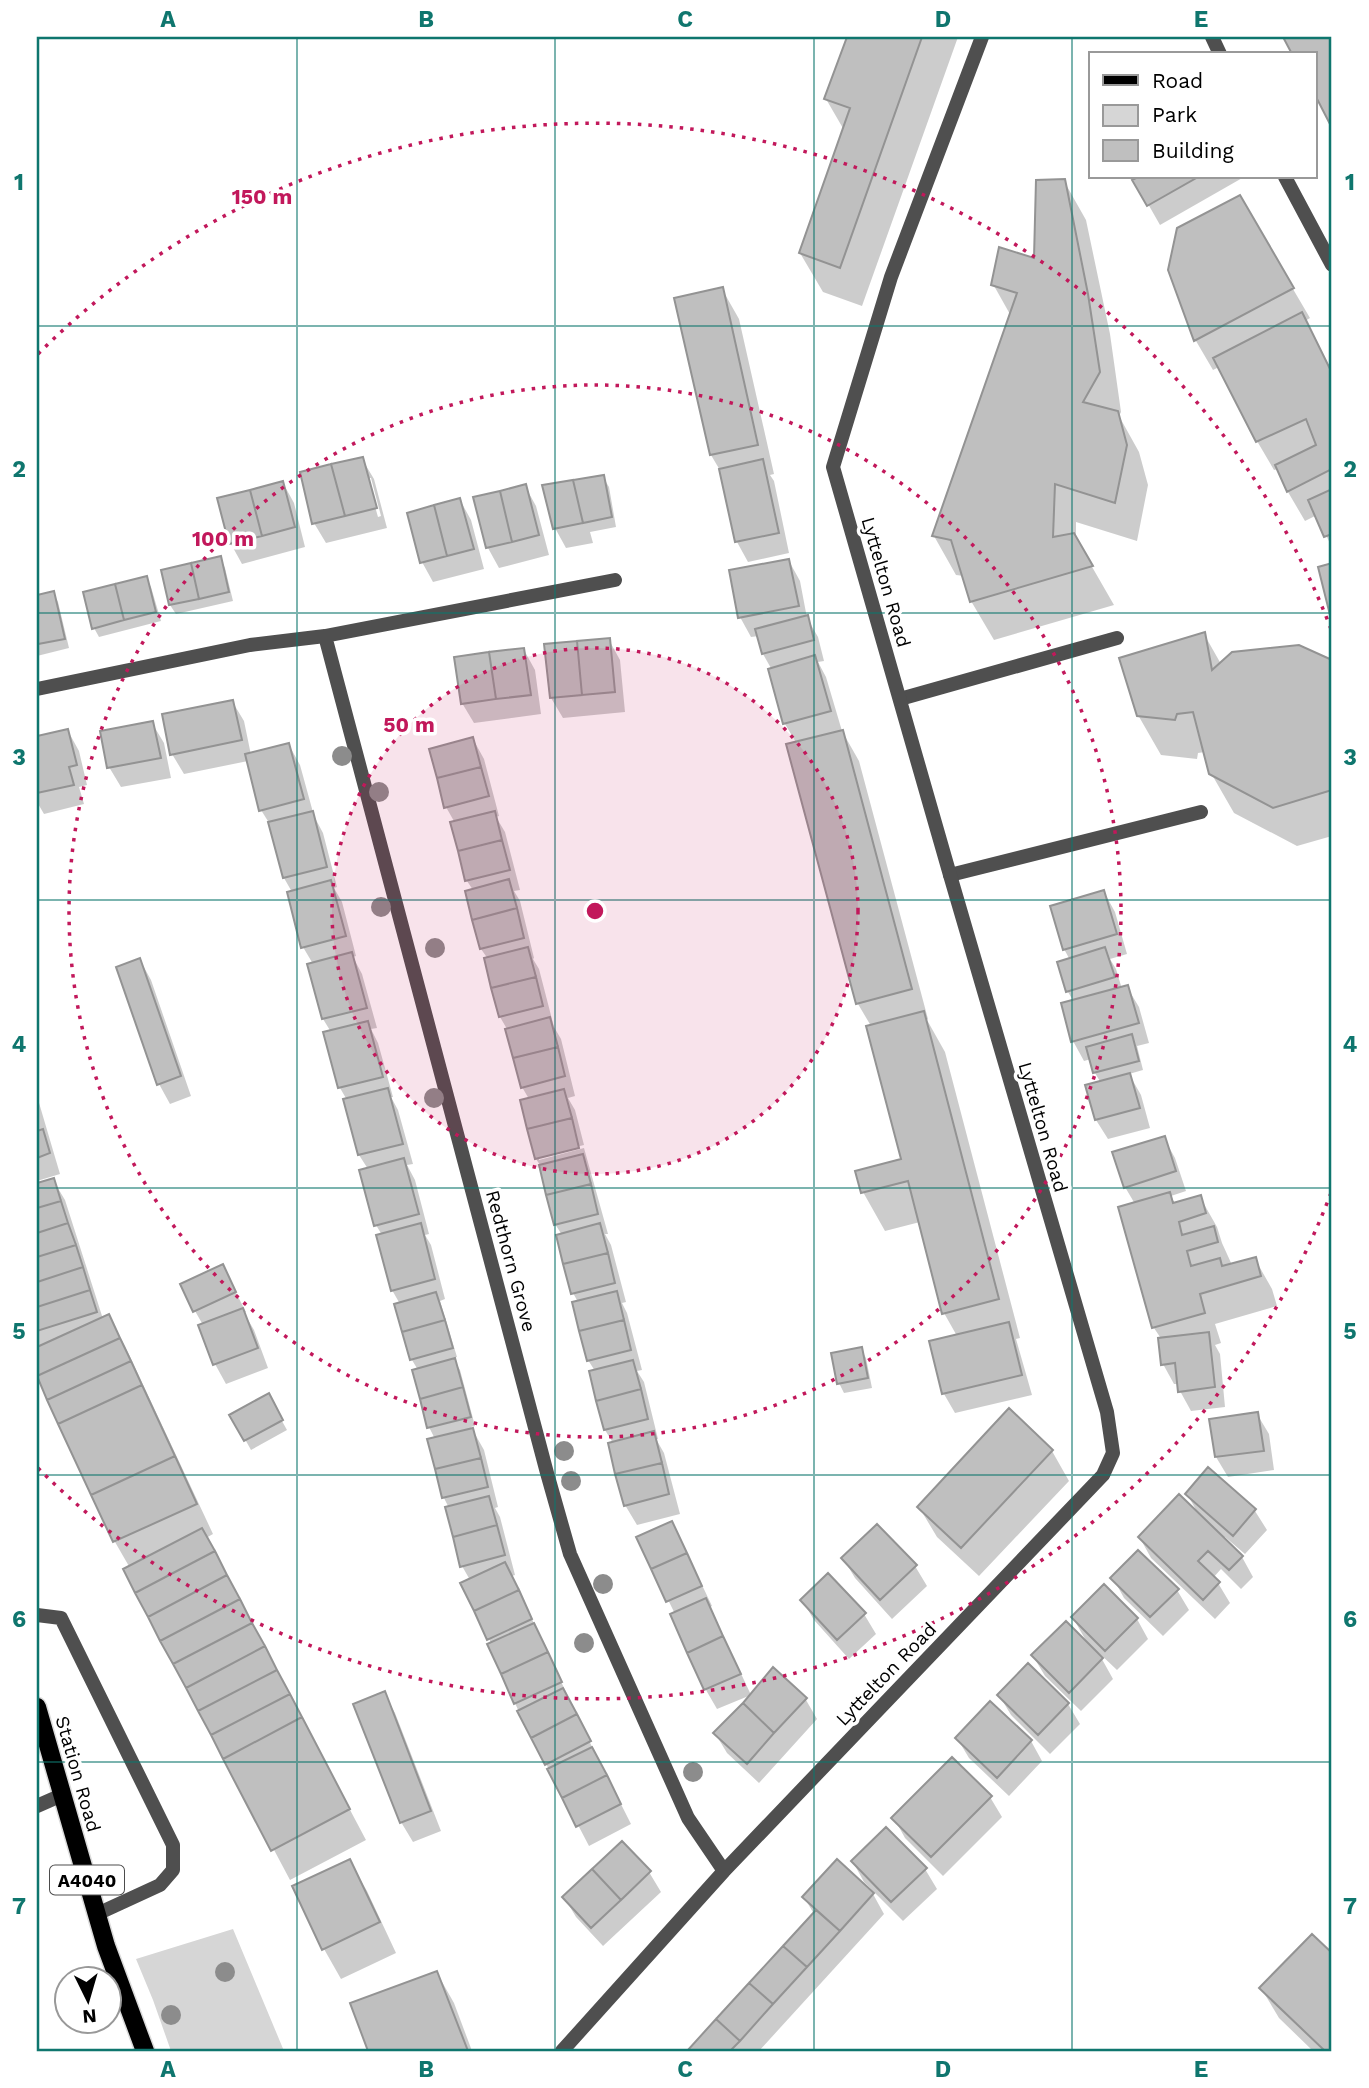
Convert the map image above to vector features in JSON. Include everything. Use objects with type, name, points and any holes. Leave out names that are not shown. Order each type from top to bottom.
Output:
[{"type":"main road","name":"Station Road","points":[[37,1707],[106,1946],[145,2051]]},
{"type":"street","name":"Lyttelton Road","points":[[562,2051],[724,1871],[1102,1475],[1114,1453],[1107,1412],[833,467],[891,277],[982,37]]},
{"type":"street","points":[[1286,178],[1332,265]]},
{"type":"street","points":[[37,689],[250,645],[325,636],[615,580]]},
{"type":"street","name":"Redthorn Grove","points":[[325,636],[570,1554],[688,1818],[724,1871]]},
{"type":"street","points":[[900,699],[1118,638]]},
{"type":"street","points":[[950,875],[1201,811]]},
{"type":"street","points":[[37,1615],[61,1618],[173,1845],[173,1870],[160,1885],[97,1914]]},
{"type":"street","points":[[37,1806],[62,1795]]},
{"type":"green space","points":[[233,1929],[284,2051],[171,2051],[136,1959]]},
{"type":"building","points":[[847,37],[922,37],[840,268],[799,253],[850,108],[824,99]]},
{"type":"building","points":[[1283,37],[1332,37],[1332,128],[1316,97],[1316,52],[1291,52]]},
{"type":"building","points":[[1136,178],[1196,178],[1147,206],[1132,180]]},
{"type":"building","points":[[1065,179],[1088,294],[1100,372],[1083,402],[1118,411],[1127,445],[1115,503],[1055,484],[1053,537],[1074,533],[1093,566],[970,602],[951,540],[932,536],[1017,293],[991,285],[999,247],[1034,258],[1036,180]]},
{"type":"building","points":[[1240,195],[1294,288],[1194,341],[1168,270],[1177,228]]},
{"type":"building","points":[[723,287],[758,445],[710,455],[674,298]]},
{"type":"building","points":[[1302,312],[1332,373],[1332,469],[1287,492],[1275,465],[1316,445],[1306,419],[1256,442],[1213,358]]},
{"type":"building","points":[[363,457],[377,508],[345,516],[331,464]]},
{"type":"building","points":[[763,459],[779,533],[735,542],[719,469]]},
{"type":"building","points":[[331,464],[345,516],[312,524],[300,472]]},
{"type":"building","points":[[604,475],[612,517],[583,523],[573,480]]},
{"type":"building","points":[[573,480],[583,523],[553,529],[542,485]]},
{"type":"building","points":[[283,481],[295,527],[262,536],[250,490]]},
{"type":"building","points":[[526,484],[539,535],[512,542],[500,491]]},
{"type":"building","points":[[1332,489],[1332,534],[1324,537],[1308,500]]},
{"type":"building","points":[[250,490],[262,536],[229,544],[217,498]]},
{"type":"building","points":[[500,491],[512,542],[486,548],[473,497]]},
{"type":"building","points":[[460,498],[474,549],[447,556],[434,505]]},
{"type":"building","points":[[434,505],[447,556],[420,563],[407,513]]},
{"type":"building","points":[[221,556],[229,592],[199,599],[191,563]]},
{"type":"building","points":[[789,559],[799,606],[738,618],[729,570]]},
{"type":"building","points":[[191,563],[199,599],[169,605],[161,570]]},
{"type":"building","points":[[1332,563],[1332,623],[1318,567]]},
{"type":"building","points":[[147,576],[156,612],[124,620],[115,584]]},
{"type":"building","points":[[115,584],[124,620],[92,629],[83,592]]},
{"type":"building","points":[[54,591],[65,639],[38,644],[37,595]]},
{"type":"building","points":[[808,615],[814,640],[762,654],[755,629]]},
{"type":"building","points":[[1205,632],[1212,670],[1232,652],[1299,645],[1332,660],[1332,790],[1273,808],[1209,774],[1193,712],[1177,714],[1175,720],[1137,716],[1119,658]]},
{"type":"building","points":[[610,638],[615,692],[582,695],[577,641]]},
{"type":"building","points":[[577,641],[582,695],[550,698],[544,644]]},
{"type":"building","points":[[524,648],[531,695],[496,699],[489,652]]},
{"type":"building","points":[[489,652],[496,699],[461,704],[454,657]]},
{"type":"building","points":[[815,655],[831,711],[783,724],[768,669]]},
{"type":"building","points":[[233,700],[242,740],[170,755],[162,714]]},
{"type":"building","points":[[153,721],[161,758],[107,768],[100,731]]},
{"type":"building","points":[[68,729],[77,765],[69,767],[74,785],[37,793],[37,736]]},
{"type":"building","points":[[843,730],[912,989],[856,1004],[786,744]]},
{"type":"building","points":[[473,737],[481,767],[437,778],[429,749]]},
{"type":"building","points":[[289,743],[304,799],[259,811],[245,754]]},
{"type":"building","points":[[481,767],[489,796],[444,808],[437,778]]},
{"type":"building","points":[[313,811],[327,867],[283,878],[268,822]]},
{"type":"building","points":[[495,811],[502,840],[458,851],[450,822]]},
{"type":"building","points":[[502,840],[510,870],[465,881],[458,851]]},
{"type":"building","points":[[509,879],[517,908],[472,920],[465,891]]},
{"type":"building","points":[[331,880],[346,936],[301,948],[287,892]]},
{"type":"building","points":[[1104,890],[1117,934],[1063,950],[1050,906]]},
{"type":"building","points":[[517,908],[524,938],[480,949],[472,920]]},
{"type":"building","points":[[528,947],[536,977],[491,988],[484,958]]},
{"type":"building","points":[[1105,947],[1115,977],[1066,992],[1057,962]]},
{"type":"building","points":[[352,952],[367,1008],[322,1019],[307,964]]},
{"type":"building","points":[[140,958],[181,1076],[157,1085],[116,967]]},
{"type":"building","points":[[536,977],[543,1006],[499,1017],[491,988]]},
{"type":"building","points":[[1128,985],[1139,1023],[1071,1042],[1061,1003]]},
{"type":"building","points":[[924,1011],[999,1299],[942,1314],[908,1181],[861,1193],[855,1171],[901,1159],[866,1026]]},
{"type":"building","points":[[550,1017],[558,1047],[513,1058],[505,1029]]},
{"type":"building","points":[[368,1021],[383,1077],[338,1088],[323,1032]]},
{"type":"building","points":[[1132,1034],[1139,1061],[1093,1073],[1086,1047]]},
{"type":"building","points":[[558,1047],[565,1076],[521,1088],[513,1058]]},
{"type":"building","points":[[1130,1073],[1140,1108],[1095,1120],[1085,1085]]},
{"type":"building","points":[[388,1088],[403,1144],[358,1155],[343,1099]]},
{"type":"building","points":[[564,1089],[572,1118],[527,1129],[520,1100]]},
{"type":"building","points":[[572,1118],[579,1148],[535,1159],[527,1129]]},
{"type":"building","points":[[43,1129],[50,1153],[37,1158],[37,1131]]},
{"type":"building","points":[[1165,1136],[1176,1171],[1124,1188],[1112,1152]]},
{"type":"building","points":[[583,1154],[591,1184],[546,1195],[539,1165]]},
{"type":"building","points":[[404,1158],[419,1214],[374,1226],[359,1170]]},
{"type":"building","points":[[54,1178],[61,1201],[37,1208],[37,1183]]},
{"type":"building","points":[[591,1184],[598,1214],[554,1225],[546,1195]]},
{"type":"building","points":[[1170,1192],[1173,1203],[1201,1195],[1206,1213],[1179,1222],[1182,1235],[1214,1226],[1218,1242],[1187,1251],[1191,1266],[1220,1258],[1222,1266],[1256,1257],[1261,1276],[1200,1294],[1205,1313],[1152,1328],[1118,1207]]},
{"type":"building","points":[[61,1201],[68,1223],[37,1233],[37,1208]]},
{"type":"building","points":[[68,1223],[76,1245],[37,1257],[37,1233]]},
{"type":"building","points":[[421,1223],[435,1279],[391,1291],[376,1235]]},
{"type":"building","points":[[600,1223],[608,1253],[563,1264],[556,1235]]},
{"type":"building","points":[[76,1245],[83,1267],[37,1282],[37,1257]]},
{"type":"building","points":[[608,1253],[615,1283],[571,1294],[563,1264]]},
{"type":"building","points":[[223,1264],[236,1292],[193,1312],[180,1284]]},
{"type":"building","points":[[83,1267],[90,1290],[37,1307],[37,1282]]},
{"type":"building","points":[[90,1290],[97,1312],[37,1331],[37,1307]]},
{"type":"building","points":[[617,1291],[624,1320],[579,1331],[572,1302]]},
{"type":"building","points":[[436,1292],[445,1320],[402,1332],[394,1304]]},
{"type":"building","points":[[243,1308],[258,1348],[213,1365],[198,1325]]},
{"type":"building","points":[[109,1314],[120,1338],[37,1376],[37,1347]]},
{"type":"building","points":[[445,1320],[453,1348],[410,1360],[402,1332]]},
{"type":"building","points":[[624,1320],[631,1350],[587,1361],[579,1331]]},
{"type":"building","points":[[1009,1322],[1022,1375],[942,1394],[929,1341]]},
{"type":"building","points":[[1209,1332],[1215,1387],[1178,1392],[1175,1363],[1161,1365],[1158,1338]]},
{"type":"building","points":[[120,1338],[131,1361],[47,1400],[37,1376]]},
{"type":"building","points":[[862,1347],[868,1378],[837,1384],[831,1353]]},
{"type":"building","points":[[455,1358],[463,1387],[420,1399],[412,1370]]},
{"type":"building","points":[[633,1360],[641,1389],[596,1401],[589,1371]]},
{"type":"building","points":[[131,1361],[142,1385],[58,1424],[47,1400]]},
{"type":"building","points":[[142,1385],[175,1456],[91,1495],[58,1424]]},
{"type":"building","points":[[463,1387],[471,1417],[427,1428],[420,1399]]},
{"type":"building","points":[[641,1389],[648,1419],[604,1430],[596,1401]]},
{"type":"building","points":[[269,1393],[283,1420],[244,1441],[229,1415]]},
{"type":"building","points":[[1009,1408],[1053,1450],[961,1548],[917,1507]]},
{"type":"building","points":[[1258,1412],[1264,1451],[1215,1457],[1209,1419]]},
{"type":"building","points":[[473,1428],[481,1458],[435,1469],[427,1439]]},
{"type":"building","points":[[654,1431],[662,1463],[615,1474],[608,1443]]},
{"type":"building","points":[[175,1456],[197,1504],[113,1542],[91,1495]]},
{"type":"building","points":[[481,1458],[488,1487],[442,1498],[435,1469]]},
{"type":"building","points":[[662,1463],[669,1494],[624,1506],[615,1474]]},
{"type":"building","points":[[1208,1467],[1256,1509],[1233,1536],[1185,1494]]},
{"type":"building","points":[[1179,1494],[1243,1556],[1229,1570],[1208,1551],[1198,1561],[1220,1582],[1203,1600],[1138,1537]]},
{"type":"building","points":[[489,1496],[497,1525],[453,1537],[445,1507]]},
{"type":"building","points":[[672,1521],[687,1553],[651,1569],[636,1537]]},
{"type":"building","points":[[877,1524],[917,1565],[880,1600],[841,1558]]},
{"type":"building","points":[[497,1525],[505,1555],[460,1567],[453,1537]]},
{"type":"building","points":[[202,1528],[215,1551],[135,1593],[123,1569]]},
{"type":"building","points":[[1138,1550],[1179,1589],[1150,1617],[1110,1578]]},
{"type":"building","points":[[215,1551],[227,1575],[148,1617],[135,1593]]},
{"type":"building","points":[[687,1553],[702,1586],[666,1602],[651,1569]]},
{"type":"building","points":[[505,1562],[519,1590],[474,1611],[460,1583]]},
{"type":"building","points":[[828,1573],[866,1613],[837,1640],[800,1600]]},
{"type":"building","points":[[227,1575],[240,1599],[160,1641],[148,1617]]},
{"type":"building","points":[[1104,1584],[1138,1618],[1105,1651],[1071,1617]]},
{"type":"building","points":[[519,1590],[532,1619],[487,1640],[474,1611]]},
{"type":"building","points":[[706,1598],[723,1636],[687,1653],[670,1614]]},
{"type":"building","points":[[240,1599],[252,1623],[173,1664],[160,1641]]},
{"type":"building","points":[[1066,1621],[1103,1658],[1069,1693],[1031,1655]]},
{"type":"building","points":[[252,1623],[265,1646],[186,1688],[173,1664]]},
{"type":"building","points":[[534,1623],[548,1652],[501,1674],[487,1644]]},
{"type":"building","points":[[723,1636],[741,1674],[704,1690],[687,1653]]},
{"type":"building","points":[[265,1646],[277,1670],[198,1711],[186,1688]]},
{"type":"building","points":[[548,1652],[562,1682],[514,1704],[501,1674]]},
{"type":"building","points":[[1028,1663],[1069,1703],[1038,1735],[997,1695]]},
{"type":"building","points":[[773,1667],[807,1698],[774,1733],[743,1703]]},
{"type":"building","points":[[277,1670],[290,1694],[211,1735],[198,1711]]},
{"type":"building","points":[[563,1688],[577,1714],[531,1738],[517,1711]]},
{"type":"building","points":[[385,1691],[431,1811],[400,1823],[353,1704]]},
{"type":"building","points":[[290,1694],[302,1717],[223,1759],[211,1735]]},
{"type":"building","points":[[990,1701],[1032,1740],[997,1778],[955,1738]]},
{"type":"building","points":[[743,1703],[774,1733],[747,1764],[713,1733]]},
{"type":"building","points":[[577,1714],[591,1741],[545,1765],[531,1738]]},
{"type":"building","points":[[302,1717],[350,1809],[271,1851],[223,1759]]},
{"type":"building","points":[[592,1747],[607,1775],[562,1798],[547,1769]]},
{"type":"building","points":[[952,1757],[992,1796],[931,1857],[891,1818]]},
{"type":"building","points":[[607,1775],[621,1804],[576,1827],[562,1798]]},
{"type":"building","points":[[886,1827],[927,1868],[891,1902],[851,1861]]},
{"type":"building","points":[[622,1841],[651,1871],[621,1900],[592,1869]]},
{"type":"building","points":[[350,1859],[380,1922],[322,1950],[292,1886]]},
{"type":"building","points":[[837,1859],[874,1893],[840,1931],[802,1897]]},
{"type":"building","points":[[592,1869],[621,1900],[591,1928],[562,1897]]},
{"type":"building","points":[[816,1910],[840,1931],[807,1967],[783,1946]]},
{"type":"building","points":[[1312,1934],[1332,1953],[1332,2051],[1325,2051],[1259,1988]]},
{"type":"building","points":[[783,1946],[807,1967],[773,2004],[749,1983]]},
{"type":"building","points":[[437,1971],[468,2051],[368,2051],[350,2003]]},
{"type":"building","points":[[749,1983],[773,2004],[740,2041],[716,2019]]},
{"type":"building","points":[[716,2019],[740,2041],[730,2051],[687,2051]]}]
